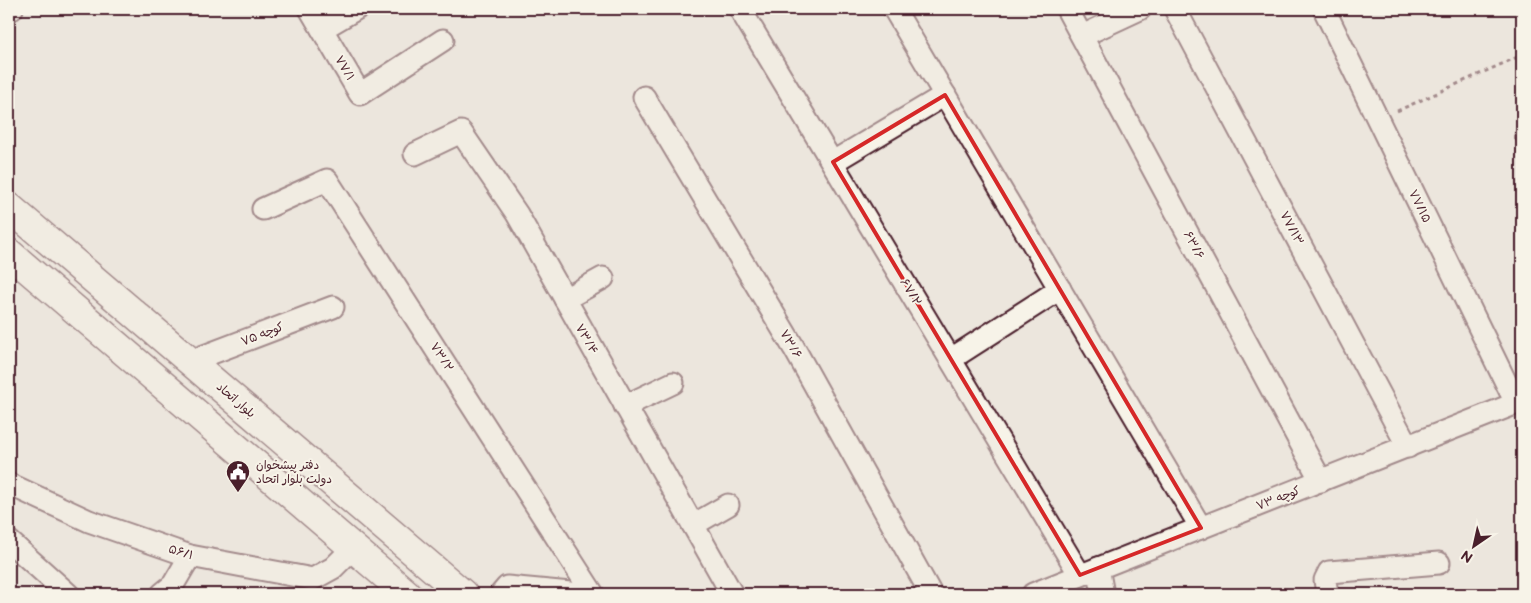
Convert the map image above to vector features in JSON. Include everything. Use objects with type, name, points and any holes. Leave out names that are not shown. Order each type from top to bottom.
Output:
[{"type":"main road","name":"بلوار اتحاد","points":[[9,207],[462,594]]},
{"type":"main road","points":[[9,254],[407,594]]},
{"type":"street","name":"۷۷/۱","points":[[310,9],[360,94],[443,40]]},
{"type":"street","points":[[322,29],[356,9]]},
{"type":"street","name":"۶۷/۲","points":[[740,9],[951,359],[1103,594]]},
{"type":"street","points":[[894,9],[1201,528]]},
{"type":"street","name":"۶۳/۶","points":[[1067,9],[1321,482]]},
{"type":"street","points":[[1082,36],[1140,9]]},
{"type":"street","name":"۷۷/۱۳","points":[[1175,9],[1408,447]]},
{"type":"street","name":"۷۷/۱۵","points":[[1324,9],[1519,402]]},
{"type":"street","points":[[833,162],[945,95]]},
{"type":"street","name":"۷۳/۶","points":[[644,97],[794,348],[931,594]]},
{"type":"street","name":"۷۳/۴","points":[[415,154],[461,132],[517,214],[732,594]]},
{"type":"street","name":"۷۳/۲","points":[[263,209],[327,180],[593,594]]},
{"type":"street","points":[[565,299],[603,278]]},
{"type":"street","points":[[951,359],[1060,289]]},
{"type":"street","name":"کوچه ۷۵","points":[[191,361],[333,307]]},
{"type":"street","points":[[625,406],[673,383]]},
{"type":"street","name":"کوچه ۷۳","points":[[1033,594],[1321,482],[1519,402]]},
{"type":"street","name":"۵۶/۱","points":[[9,484],[89,522],[190,556],[313,579],[333,568],[353,548]]},
{"type":"street","points":[[693,525],[728,505]]},
{"type":"street","points":[[9,541],[68,594]]},
{"type":"street","points":[[174,591],[190,556]]},
{"type":"street","points":[[1327,594],[1325,580],[1329,572],[1439,562]]},
{"type":"street","points":[[501,594],[507,587],[581,594]]},
{"type":"path","points":[[1378,120],[1522,55]]},
{"type":"highlighted area","points":[[945,95],[1201,528],[1080,575],[833,162]]},
{"type":"place","name":"دفتر پیشخوان دولت بلوار اتحاد","points":[[238,493]]}]
